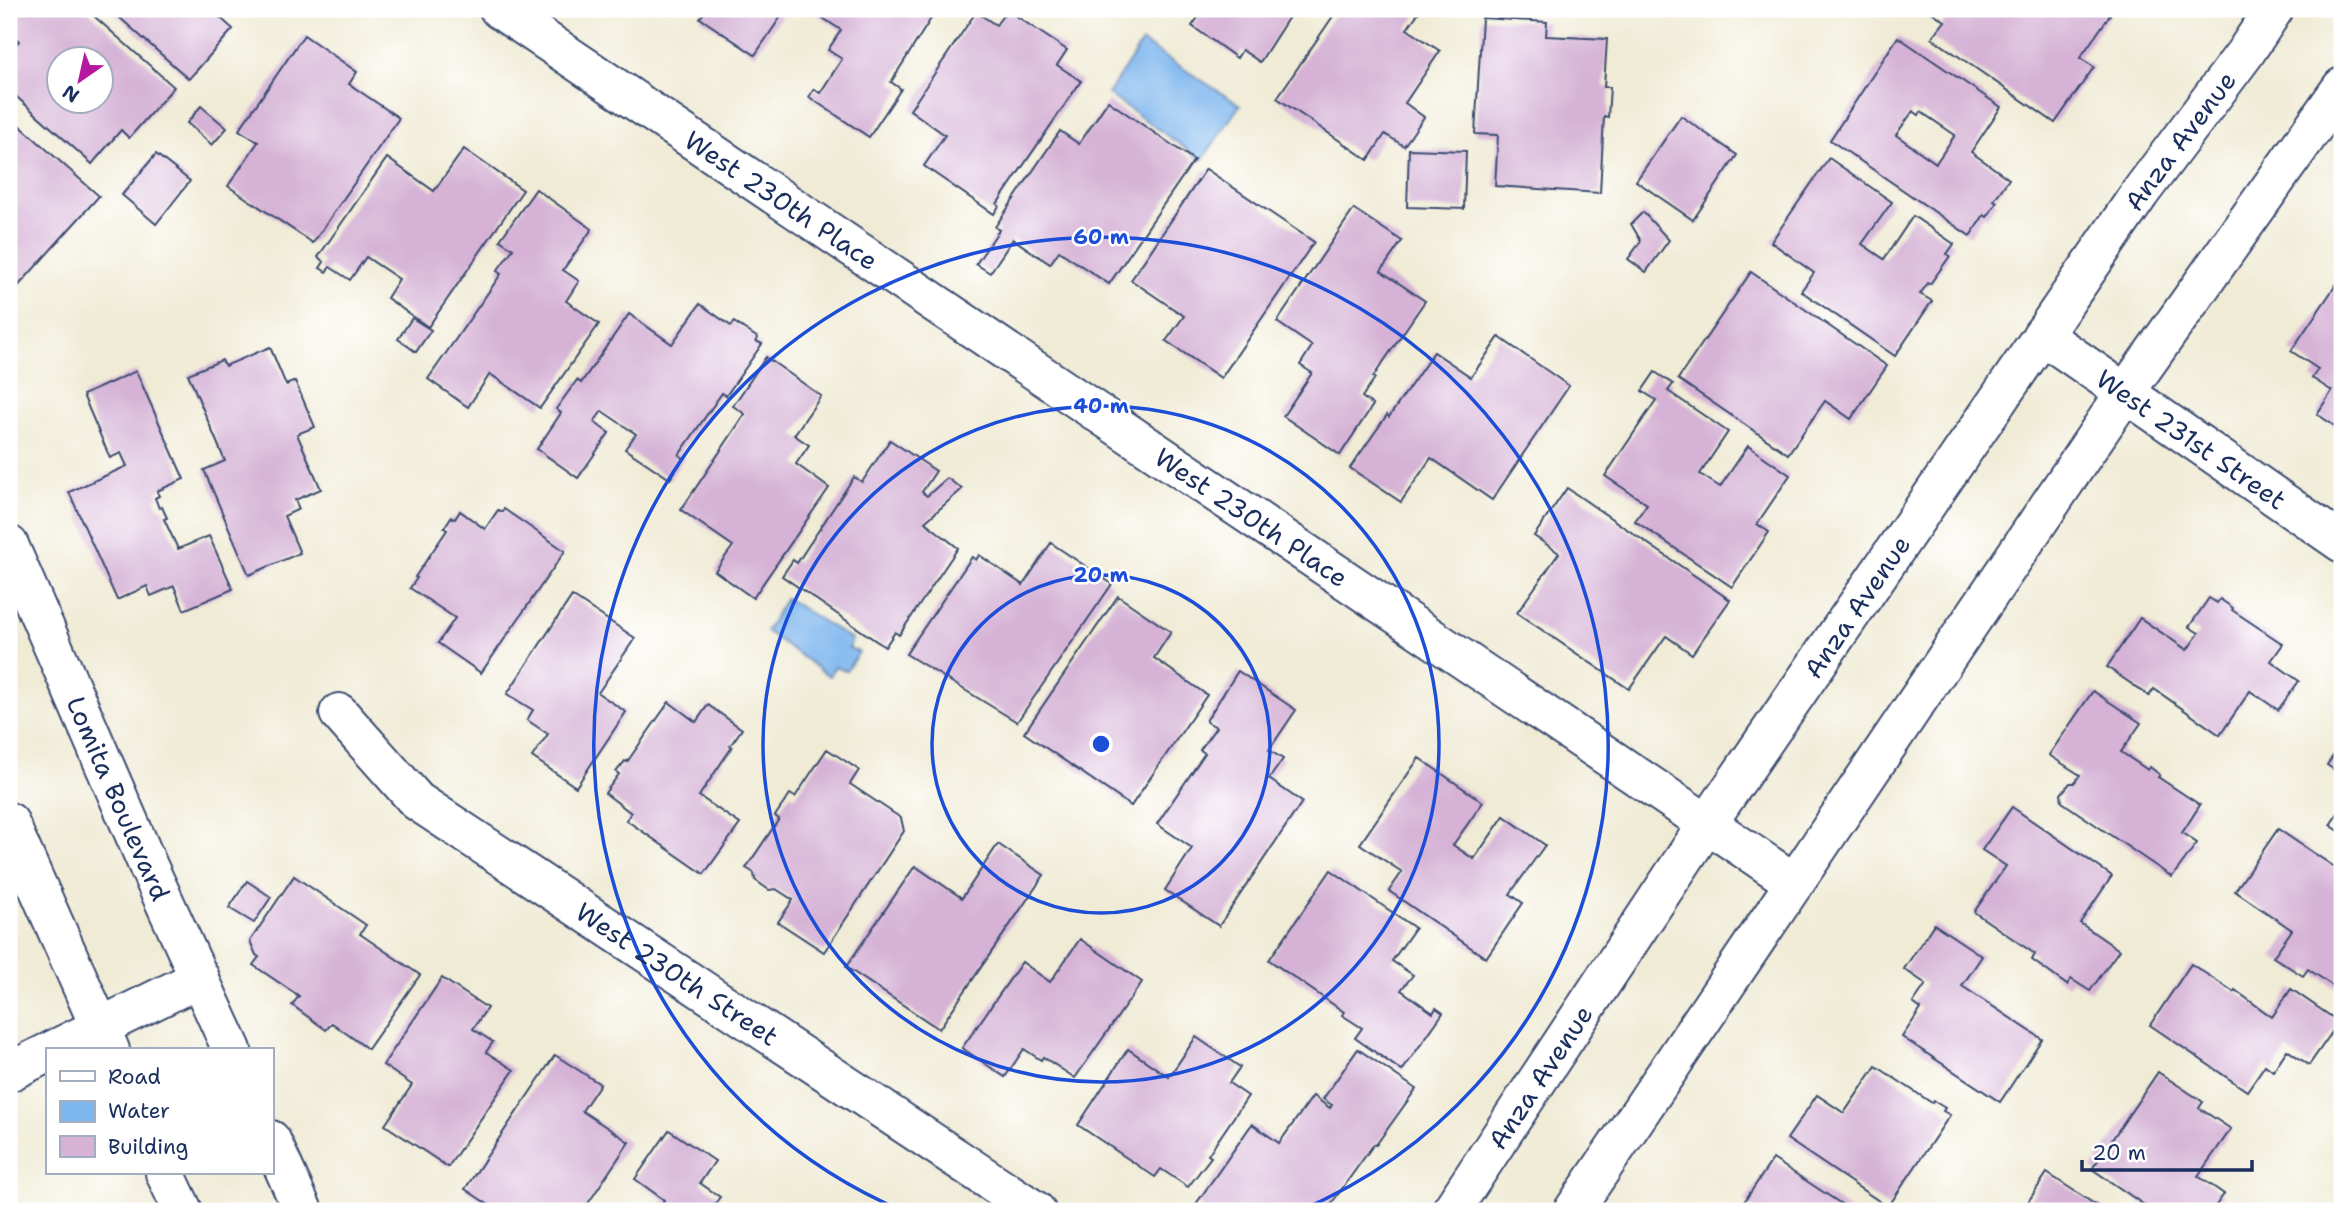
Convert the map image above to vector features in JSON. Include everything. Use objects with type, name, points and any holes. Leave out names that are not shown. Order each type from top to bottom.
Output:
[{"type":"main road","name":"West 230th Place","points":[[499,9],[1795,883]]},
{"type":"main road","name":"Anza Avenue","points":[[1451,1211],[1707,824],[2140,193],[2245,53],[2274,9]]},
{"type":"main road","points":[[1573,1211],[2125,393],[2342,88]]},
{"type":"main road","name":"West 231st Street","points":[[2042,335],[2342,543]]},
{"type":"main road","name":"Lomita Boulevard","points":[[9,545],[149,868],[231,1048]]},
{"type":"main road","name":"West 230th Street","points":[[339,713],[416,801],[1036,1211]]},
{"type":"main road","points":[[9,822],[105,1039]]},
{"type":"main road","points":[[62,1048],[105,1039],[200,978]]},
{"type":"main road","points":[[9,1072],[46,1054]]},
{"type":"main road","points":[[273,1144],[303,1211]]},
{"type":"main road","points":[[165,1174],[183,1211]]},
{"type":"water","points":[[1142,42],[1240,105],[1202,160],[1108,94]]},
{"type":"water","points":[[786,598],[852,640],[849,648],[859,652],[846,671],[835,666],[829,676],[766,631]]},
{"type":"building","points":[[13,9],[86,9],[174,87],[129,138],[121,130],[92,164],[9,90],[9,52],[19,41],[9,32],[9,14]]},
{"type":"building","points":[[110,9],[216,9],[214,12],[233,29],[189,79]]},
{"type":"building","points":[[707,9],[786,9],[755,55],[700,18]]},
{"type":"building","points":[[809,9],[937,9],[891,82],[901,89],[869,137],[809,97],[814,89],[820,93],[842,59],[828,50],[841,30]]},
{"type":"building","points":[[1204,9],[1294,9],[1260,62],[1242,50],[1237,58],[1192,26]]},
{"type":"building","points":[[1338,9],[1421,9],[1407,29],[1440,51],[1405,103],[1424,117],[1404,146],[1385,134],[1368,160],[1277,98]]},
{"type":"building","points":[[1927,9],[2102,9],[2110,15],[2080,58],[2094,67],[2055,123],[1932,38],[1945,21]]},
{"type":"building","points":[[1007,10],[1067,50],[1057,65],[1081,81],[997,204],[999,206],[994,214],[924,166],[945,135],[910,110],[976,12],[996,25]]},
{"type":"building","points":[[1482,18],[1547,22],[1546,36],[1607,39],[1604,87],[1610,87],[1608,117],[1604,116],[1600,193],[1495,186],[1498,135],[1475,134]]},
{"type":"building","points":[[304,35],[357,72],[349,84],[399,118],[313,243],[228,186],[258,142],[239,130]]},
{"type":"building","points":[[1898,37],[2001,107],[1971,152],[2009,179],[1994,200],[1997,202],[1987,217],[1984,215],[1970,236],[1830,140]],"holes":[[[1913,111],[1919,115],[1921,112],[1955,135],[1936,163],[1896,135]]]},
{"type":"building","points":[[1108,101],[1194,160],[1109,284],[1059,251],[1050,264],[1013,239],[990,273],[976,264],[999,230],[995,227],[1060,131],[1079,144]]},
{"type":"building","points":[[201,106],[227,128],[212,145],[187,123]]},
{"type":"building","points":[[9,116],[99,196],[11,294],[9,291]]},
{"type":"building","points":[[1681,116],[1737,155],[1693,220],[1636,181]]},
{"type":"building","points":[[464,149],[523,190],[428,327],[387,298],[399,279],[366,257],[350,280],[330,267],[326,272],[320,268],[324,262],[318,257],[387,158],[434,191]]},
{"type":"building","points":[[1409,149],[1466,151],[1464,209],[1407,207]]},
{"type":"building","points":[[156,154],[190,181],[156,224],[122,195]]},
{"type":"building","points":[[1829,158],[1892,202],[1862,244],[1884,259],[1913,216],[1954,244],[1947,254],[1950,256],[1920,294],[1932,301],[1895,356],[1801,291],[1814,273],[1771,242]]},
{"type":"building","points":[[1206,169],[1314,242],[1221,378],[1166,341],[1184,316],[1131,280]]},
{"type":"building","points":[[536,189],[592,229],[563,270],[579,281],[566,301],[599,324],[540,408],[490,374],[468,407],[428,379],[501,274],[497,271],[513,249],[500,240]]},
{"type":"building","points":[[1354,209],[1402,241],[1381,271],[1425,301],[1373,377],[1375,378],[1362,397],[1373,405],[1340,455],[1283,416],[1312,373],[1300,365],[1312,346],[1277,322]]},
{"type":"building","points":[[1643,212],[1669,240],[1646,272],[1628,259],[1641,241],[1631,224]]},
{"type":"building","points":[[1751,272],[1887,366],[1851,419],[1825,401],[1788,454],[1678,379]]},
{"type":"building","points":[[2342,276],[2342,431],[2317,414],[2332,391],[2312,378],[2318,369],[2291,351]]},
{"type":"building","points":[[700,304],[731,326],[734,322],[758,338],[756,341],[762,344],[726,396],[722,393],[679,455],[684,458],[670,479],[625,449],[636,434],[602,411],[594,422],[609,433],[578,478],[537,449],[561,413],[556,409],[577,380],[581,383],[629,314],[672,344]]},
{"type":"building","points":[[412,318],[431,330],[416,352],[398,339]]},
{"type":"building","points":[[1499,337],[1569,386],[1492,500],[1431,458],[1401,502],[1350,468],[1434,352],[1471,377]]},
{"type":"building","points":[[270,347],[286,385],[295,381],[315,427],[297,434],[321,489],[295,500],[299,509],[284,516],[300,553],[249,575],[204,470],[225,461],[188,374],[222,360],[225,366]]},
{"type":"building","points":[[766,357],[821,396],[794,435],[809,445],[796,464],[829,488],[753,598],[715,571],[733,546],[681,510],[745,414],[733,406]]},
{"type":"building","points":[[136,371],[184,479],[157,491],[159,496],[155,498],[159,508],[162,507],[167,518],[164,519],[178,549],[209,536],[233,589],[184,610],[174,586],[151,596],[147,586],[117,600],[69,492],[127,466],[121,453],[110,458],[83,395]]},
{"type":"building","points":[[1655,372],[1673,384],[1668,391],[1728,432],[1700,474],[1720,487],[1748,446],[1790,475],[1757,524],[1769,532],[1732,587],[1635,521],[1647,504],[1605,476],[1656,400],[1642,391]]},
{"type":"building","points":[[890,440],[936,471],[922,492],[927,496],[947,478],[962,489],[925,522],[958,548],[899,635],[895,632],[885,647],[782,576],[793,560],[797,563],[854,477],[862,482]]},
{"type":"building","points":[[1567,488],[1730,600],[1692,654],[1666,636],[1629,689],[1517,613],[1559,553],[1534,536]]},
{"type":"building","points":[[504,509],[565,551],[481,673],[438,643],[455,618],[410,588],[447,530],[444,528],[451,517],[455,519],[460,511],[485,529],[498,510],[502,512]]},
{"type":"building","points":[[1051,543],[1112,584],[1017,722],[906,654],[972,557],[976,560],[979,555],[1023,585]]},
{"type":"building","points":[[572,596],[635,638],[598,693],[626,712],[576,787],[532,757],[548,734],[527,720],[533,710],[507,694]]},
{"type":"building","points":[[1118,596],[1171,632],[1154,658],[1207,695],[1131,806],[1024,733]]},
{"type":"building","points":[[2209,598],[2217,603],[2220,599],[2283,644],[2271,661],[2299,681],[2278,710],[2250,691],[2220,735],[2154,689],[2149,696],[2107,667],[2140,618],[2187,650],[2199,633],[2189,627]]},
{"type":"building","points":[[1238,671],[1296,710],[1269,750],[1283,759],[1269,779],[1302,802],[1219,926],[1165,890],[1192,848],[1157,824],[1205,753],[1200,750],[1216,727],[1206,721]]},
{"type":"building","points":[[2093,691],[2141,723],[2121,752],[2148,770],[2150,767],[2160,775],[2158,777],[2200,805],[2182,833],[2197,843],[2172,877],[2062,802],[2061,794],[2080,775],[2049,755]]},
{"type":"building","points":[[669,702],[696,722],[708,705],[742,729],[699,796],[740,824],[704,874],[626,820],[631,813],[605,793],[619,774],[616,772],[627,762]]},
{"type":"building","points":[[2342,743],[2342,775],[2327,765]]},
{"type":"building","points":[[827,749],[859,770],[850,784],[901,818],[904,831],[824,952],[778,922],[793,900],[776,889],[769,890],[755,880],[754,873],[746,868],[779,819],[775,816],[790,794],[795,797]]},
{"type":"building","points":[[1419,758],[1483,802],[1453,845],[1474,859],[1504,816],[1545,845],[1510,894],[1523,903],[1486,958],[1389,891],[1402,872],[1360,844]]},
{"type":"building","points":[[2012,807],[2112,876],[2080,923],[2119,950],[2090,991],[2071,979],[2067,985],[2032,960],[2035,954],[1974,912],[2006,866],[1982,850]]},
{"type":"building","points":[[2342,807],[2342,833],[2330,825]]},
{"type":"building","points":[[2278,829],[2342,872],[2342,992],[2308,969],[2303,976],[2273,957],[2292,930],[2235,891]]},
{"type":"building","points":[[998,844],[1044,875],[939,1029],[846,967],[915,866],[962,898]]},
{"type":"building","points":[[1331,870],[1415,928],[1392,961],[1413,975],[1401,990],[1433,1013],[1436,1008],[1443,1013],[1402,1071],[1355,1038],[1362,1028],[1342,1015],[1344,1012],[1269,960]]},
{"type":"building","points":[[294,876],[366,925],[360,934],[420,975],[368,1049],[332,1023],[326,1030],[292,1005],[299,996],[253,965],[259,957],[250,941]]},
{"type":"building","points":[[247,881],[271,897],[254,923],[229,908]]},
{"type":"building","points":[[1934,924],[1982,956],[1962,986],[2042,1039],[2000,1102],[1902,1037],[1921,1009],[1913,1003],[1926,984],[1904,969]]},
{"type":"building","points":[[1080,939],[1142,982],[1075,1078],[1043,1057],[1041,1060],[1024,1049],[1005,1077],[962,1048],[1022,962],[1050,982]]},
{"type":"building","points":[[2191,964],[2234,992],[2235,990],[2272,1017],[2291,989],[2339,1022],[2309,1065],[2287,1050],[2273,1071],[2265,1065],[2247,1091],[2150,1025]]},
{"type":"building","points":[[442,978],[487,1008],[473,1029],[493,1042],[486,1052],[514,1070],[448,1167],[385,1125],[412,1085],[383,1065]]},
{"type":"building","points":[[1196,1037],[1240,1067],[1229,1083],[1248,1096],[1208,1155],[1211,1157],[1188,1187],[1161,1169],[1155,1177],[1078,1125],[1128,1049],[1169,1077]]},
{"type":"building","points":[[1358,1049],[1416,1089],[1326,1211],[1207,1211],[1196,1204],[1252,1124],[1279,1143],[1313,1096],[1330,1108],[1332,1105],[1323,1099]]},
{"type":"building","points":[[555,1055],[600,1084],[582,1111],[629,1142],[583,1211],[498,1211],[465,1189]]},
{"type":"building","points":[[1876,1066],[1932,1103],[1934,1101],[1945,1108],[1943,1111],[1950,1115],[1888,1207],[1787,1139],[1817,1095],[1844,1113]]},
{"type":"building","points":[[2158,1072],[2203,1102],[2199,1108],[2231,1129],[2198,1176],[2224,1194],[2212,1211],[2153,1211],[2092,1169]]},
{"type":"building","points":[[669,1130],[715,1161],[700,1183],[720,1197],[714,1205],[723,1211],[656,1211],[664,1200],[635,1179]]},
{"type":"building","points":[[1773,1159],[1852,1211],[1757,1211],[1744,1202]]},
{"type":"building","points":[[2047,1173],[2105,1211],[2022,1211]]}]
